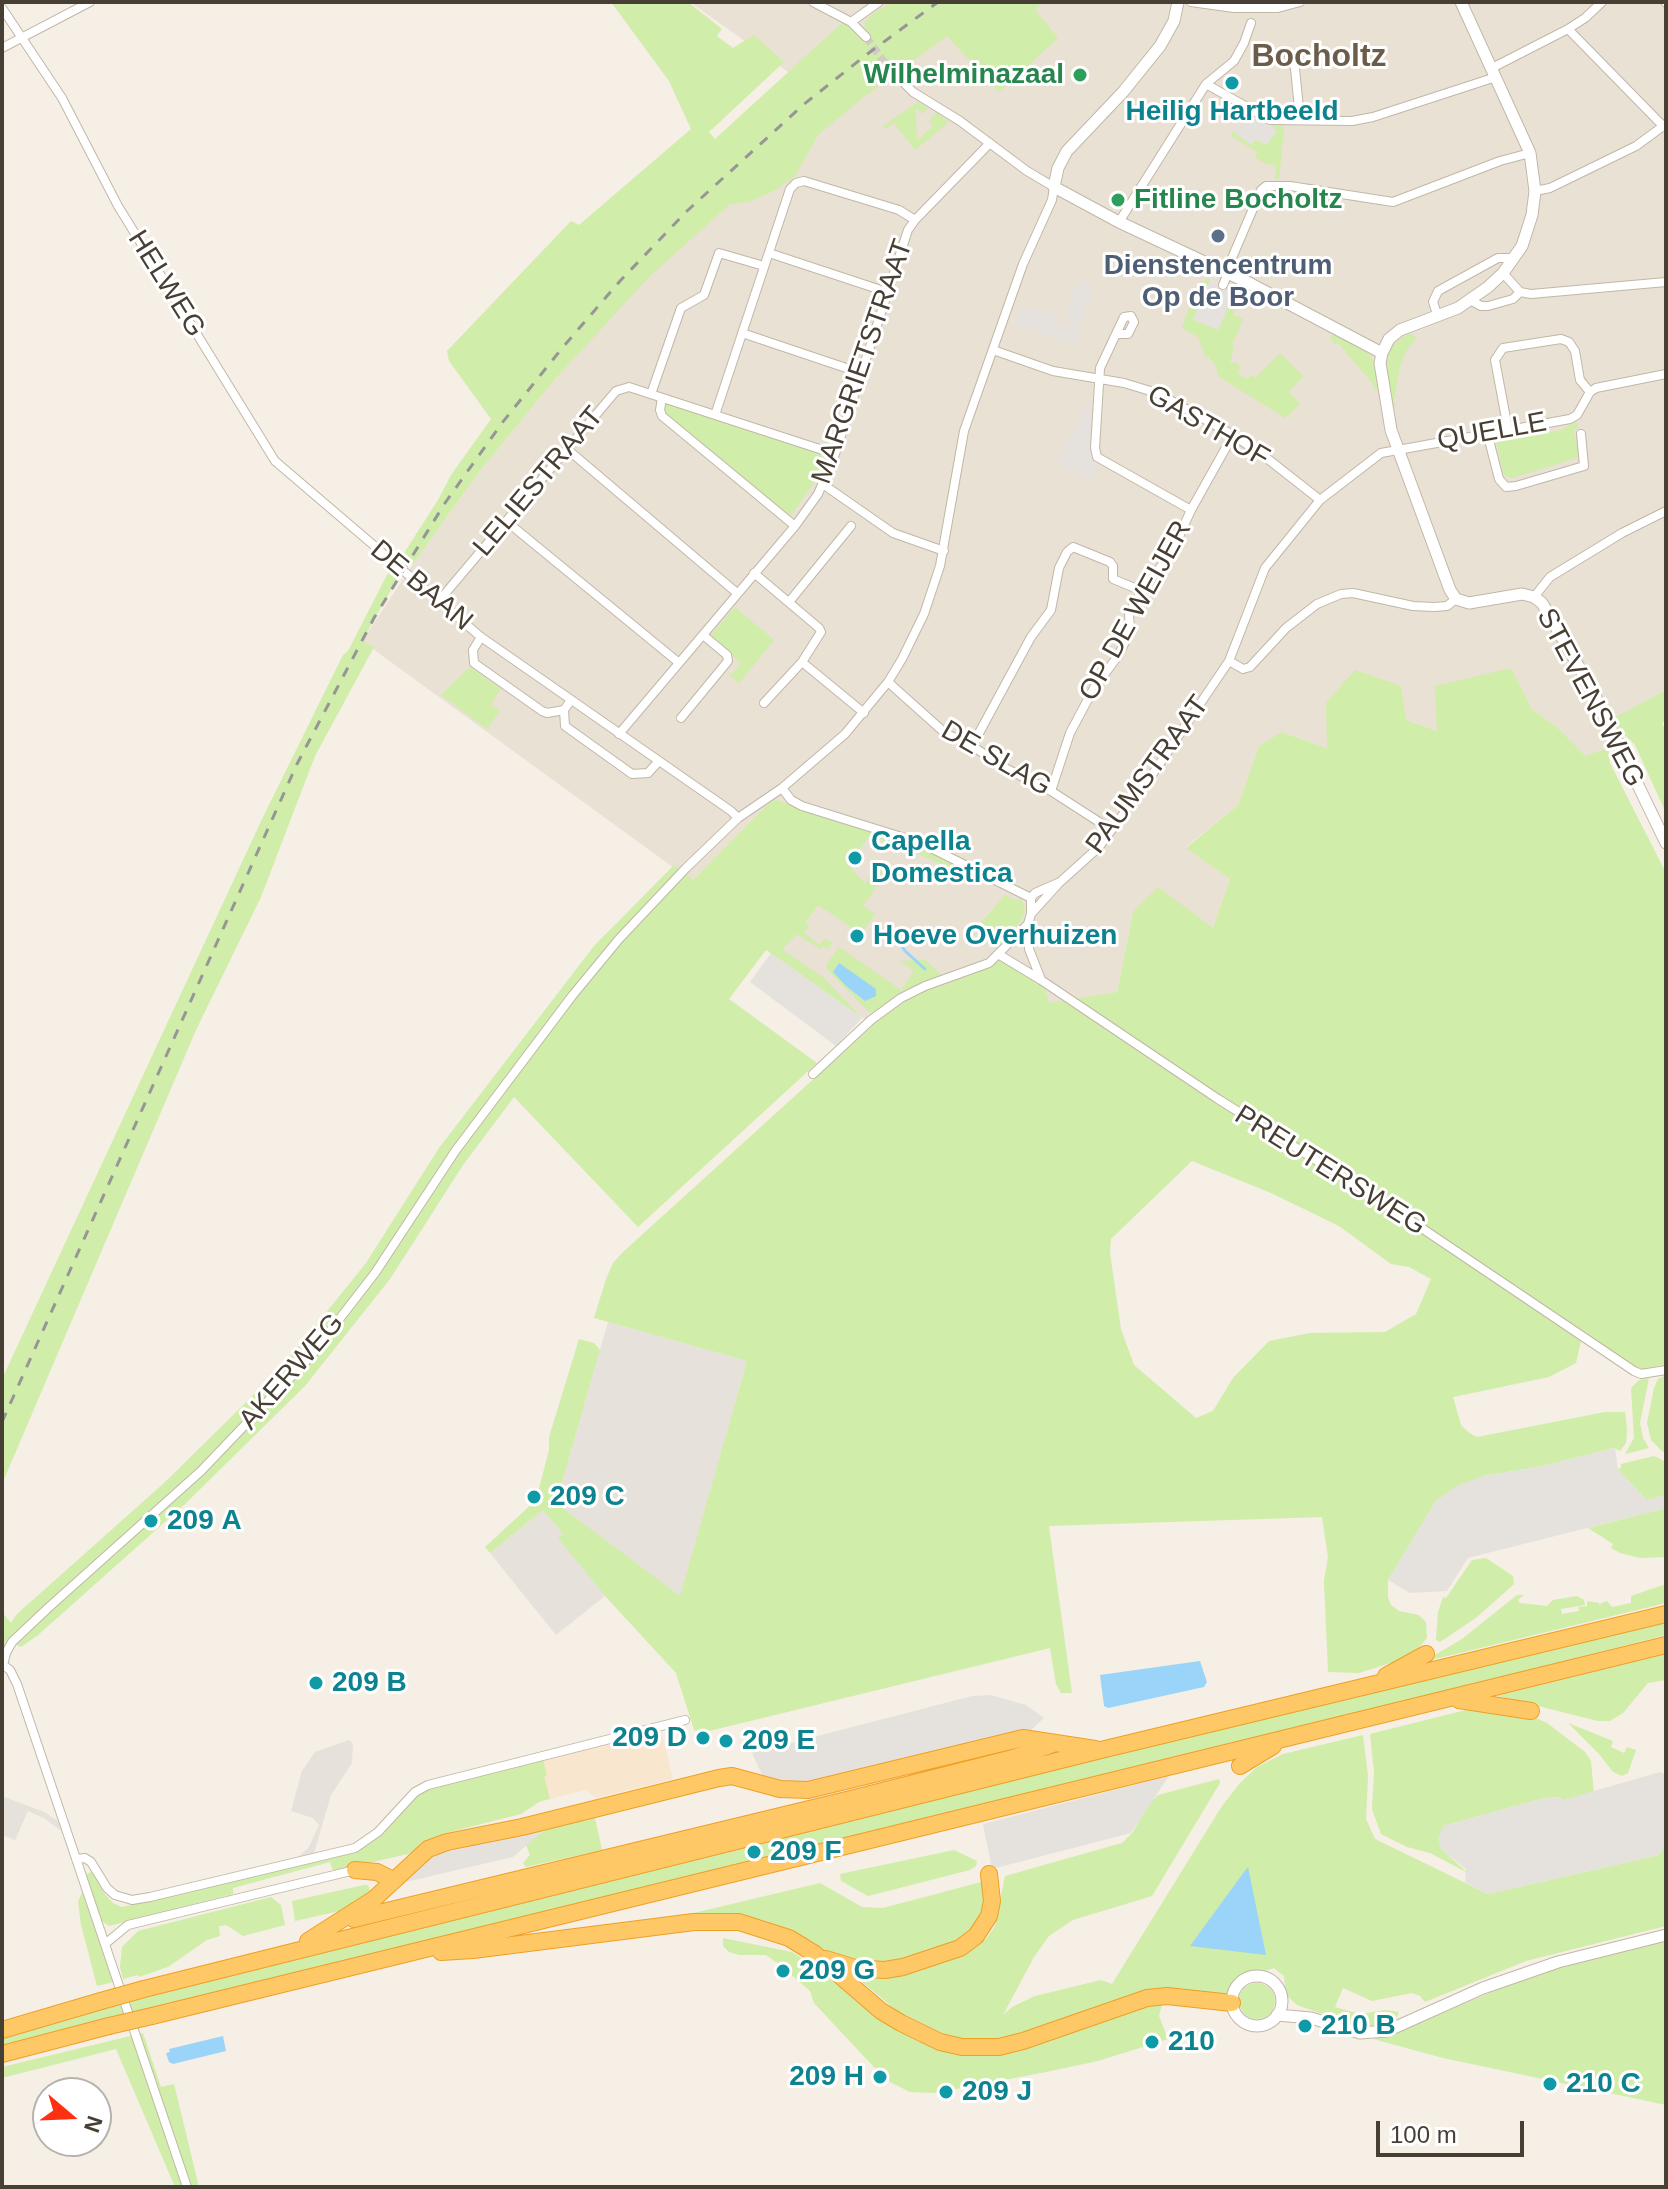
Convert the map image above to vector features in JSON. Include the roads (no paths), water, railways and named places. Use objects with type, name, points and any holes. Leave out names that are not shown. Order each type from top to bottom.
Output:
[{"type":"highway","points":[[343,1921],[1101,1750],[1666,1614]]},
{"type":"highway","points":[[2,2054],[1666,1645]]},
{"type":"highway","points":[[1366,1687],[1426,1654]]},
{"type":"highway","points":[[1445,1699],[1506,1705],[1531,1711]]},
{"type":"highway","points":[[1240,1766],[1288,1737]]},
{"type":"highway","points":[[289,1952],[343,1921],[374,1899],[414,1859],[428,1849],[447,1842],[732,1776],[780,1789],[808,1790],[1023,1738],[1101,1750]]},
{"type":"highway","points":[[2,2030],[144,1989],[748,1830],[1059,1743]]},
{"type":"highway","points":[[355,1870],[377,1872],[387,1877],[388,1886]]},
{"type":"highway","points":[[399,1955],[473,1950],[694,1922],[739,1922],[773,1931],[815,1954],[855,1968],[885,1970],[960,1948],[976,1936],[989,1916],[992,1901],[989,1874]]},
{"type":"highway","points":[[815,1954],[891,2017],[922,2035],[962,2047],[999,2047],[1023,2041],[1147,1998],[1167,1996],[1232,2003]]},
{"type":"street","points":[[2,48],[90,2]]},
{"type":"street","points":[[813,2],[851,22],[866,37]]},
{"type":"street","points":[[851,22],[879,2]]},
{"type":"street","points":[[738,818],[820,757],[864,713],[902,659],[924,614],[944,551],[954,499],[958,451],[1023,264],[1052,200],[1058,168],[1067,151],[1123,92],[1160,46],[1174,21],[1178,2]]},
{"type":"street","points":[[1191,2],[1234,8],[1278,8],[1300,2]]},
{"type":"street","points":[[1461,2],[1530,153],[1535,191],[1528,232],[1503,273],[1470,300],[1438,317],[1400,330],[1389,339],[1382,353],[1381,374],[1397,449],[1450,590],[1456,599],[1469,603],[1522,594],[1534,597],[1550,577],[1622,533],[1666,511]]},
{"type":"street","points":[[1206,84],[1270,120],[1352,121],[1373,117],[1494,73],[1585,18],[1602,2]]},
{"type":"street","name":"HELWEG","points":[[2,8],[24,37],[76,123],[118,206],[268,452],[288,474],[361,535]]},
{"type":"street","points":[[1119,222],[1206,84],[1234,61],[1251,23]]},
{"type":"street","points":[[1535,191],[1550,188],[1636,146],[1665,125],[1568,29]]},
{"type":"street","points":[[1289,56],[1295,68],[1300,119]]},
{"type":"street","points":[[887,66],[913,92],[1054,187],[1225,277],[1382,353]]},
{"type":"street","name":"MARGRIETSTRAAT","points":[[619,734],[795,526],[824,485],[908,230],[990,143]]},
{"type":"street","points":[[1225,277],[1261,190],[1266,186],[1290,186],[1393,202],[1500,161],[1530,153]]},
{"type":"street","points":[[715,415],[790,189],[796,183],[804,181],[832,189],[899,210],[915,220]]},
{"type":"street","points":[[764,266],[719,253],[704,295],[681,308],[651,394],[835,454]]},
{"type":"street","points":[[769,253],[887,292]]},
{"type":"street","points":[[1438,317],[1433,302],[1438,291],[1498,258],[1514,258]]},
{"type":"street","points":[[1503,273],[1520,292],[1531,294],[1666,282]]},
{"type":"street","points":[[1470,300],[1488,306],[1513,299],[1520,292]]},
{"type":"street","points":[[742,333],[861,373]]},
{"type":"street","points":[[1117,334],[1101,363],[1097,457],[1191,510]]},
{"type":"street","points":[[1508,429],[1495,360],[1503,348],[1561,339],[1569,342],[1575,351],[1580,380],[1590,392],[1596,388],[1666,374]]},
{"type":"street","name":"GASTHOF","points":[[993,350],[1053,371],[1133,385],[1157,393],[1233,435],[1320,500]]},
{"type":"street","name":"LELIESTRAAT","points":[[438,602],[616,391],[629,387],[651,394]]},
{"type":"street","name":"QUELLE","points":[[1320,500],[1381,453],[1570,419],[1581,409],[1590,392]]},
{"type":"street","points":[[662,398],[662,416],[795,526]]},
{"type":"street","points":[[1487,432],[1499,479],[1506,487],[1584,466],[1581,434]]},
{"type":"street","name":"OP DE WEIJER","points":[[1051,791],[1070,733],[1130,632],[1129,613],[1172,552],[1191,510],[1233,435]]},
{"type":"street","points":[[567,449],[737,593]]},
{"type":"street","points":[[824,485],[893,533],[944,551]]},
{"type":"street","name":"PAUMSTRAAT","points":[[1031,914],[1059,883],[1099,847],[1145,785],[1229,661],[1265,568],[1320,500]]},
{"type":"street","points":[[506,521],[678,662]]},
{"type":"street","points":[[789,602],[851,526]]},
{"type":"street","name":"DE BAAN","points":[[361,535],[481,637],[738,818]]},
{"type":"street","points":[[972,746],[1031,637],[1051,610],[1059,568],[1067,552],[1073,547],[1110,562],[1113,579],[1142,591]]},
{"type":"street","points":[[754,573],[821,632],[802,662],[764,703]]},
{"type":"street","points":[[1229,661],[1243,669],[1250,667],[1286,628],[1317,604],[1341,594],[1353,593],[1413,606],[1434,607],[1447,606],[1456,599]]},
{"type":"street","name":"STEVENSWEG","points":[[1534,597],[1549,615],[1583,674],[1666,843]]},
{"type":"street","points":[[681,718],[728,661],[727,655],[703,635]]},
{"type":"street","name":"DE BAAN","points":[[481,637],[473,650],[474,663],[542,711],[564,710]]},
{"type":"street","points":[[802,662],[864,713]]},
{"type":"street","name":"DE SLAG","points":[[888,682],[945,733],[1051,791],[1110,829]]},
{"type":"street","points":[[571,700],[564,710],[565,726],[632,774],[648,773],[659,761]]},
{"type":"street","points":[[782,788],[791,800],[802,806],[921,843],[1031,898],[1028,924],[1031,955],[1041,980]]},
{"type":"street","name":"AKERWEG","points":[[187,2187],[17,1684],[13,1673],[3,1665],[6,1653],[12,1642],[201,1471],[310,1357],[375,1273],[456,1150],[581,985],[628,929],[738,818]]},
{"type":"street","name":"PAUMSTRAAT","points":[[1031,898],[1035,893],[1059,883]]},
{"type":"street","points":[[813,1074],[871,1020],[901,998],[925,986],[983,966],[1028,924]]},
{"type":"street","name":"PREUTERSWEG","points":[[998,954],[1380,1200],[1634,1371],[1641,1374],[1666,1370]]},
{"type":"street","points":[[76,1859],[85,1858],[91,1862],[115,1895],[132,1900],[150,1897],[355,1848],[378,1832],[415,1792],[428,1785],[685,1720]]},
{"type":"street","points":[[105,1944],[128,1925],[355,1870]]},
{"type":"street","points":[[1277,2015],[1311,2018],[1360,2033],[1387,2031],[1483,1988],[1558,1962],[1666,1935]]},
{"type":"street","points":[[1257,1976],[1273,1982],[1282,2001],[1277,2015],[1265,2024],[1250,2025],[1239,2018],[1232,2003],[1241,1981],[1257,1976]]},
{"type":"street","points":[[1282,2001],[1311,2018]]},
{"type":"water","points":[[839,963],[876,989],[876,996],[865,1001],[846,986],[833,972]]},
{"type":"water","points":[[1200,1661],[1207,1682],[1204,1687],[1108,1708],[1104,1706],[1100,1675]]},
{"type":"water","points":[[1248,1867],[1266,1955],[1190,1946],[1244,1872]]},
{"type":"water","points":[[223,2036],[226,2051],[173,2064],[169,2062],[166,2053],[170,2052],[169,2049]]},
{"type":"waterway","points":[[897,938],[905,951],[925,969]]},
{"type":"tunnel","points":[[866,37],[887,66]]},
{"type":"railway","points":[[2,1422],[297,764],[374,618],[445,503],[502,423],[563,347],[687,211],[803,105],[938,2]]},
{"type":"place","name":"Wilhelminazaal","points":[[1080,75]]},
{"type":"place","name":"Heilig Hartbeeld","points":[[1232,83]]},
{"type":"place","name":"Fitline Bocholtz","points":[[1118,200]]},
{"type":"place","name":"Dienstencentrum Op de Boor","points":[[1218,236]]},
{"type":"place","name":"Capella Domestica","points":[[855,858]]},
{"type":"place","name":"Hoeve Overhuizen","points":[[857,936]]},
{"type":"place","name":"209 C","points":[[534,1497]]},
{"type":"place","name":"209 A","points":[[151,1521]]},
{"type":"place","name":"209 B","points":[[316,1683]]},
{"type":"place","name":"209 D","points":[[703,1738]]},
{"type":"place","name":"209 E","points":[[726,1741]]},
{"type":"place","name":"209 F","points":[[754,1852]]},
{"type":"place","name":"209 G","points":[[783,1971]]},
{"type":"place","name":"210 B","points":[[1305,2026]]},
{"type":"place","name":"210","points":[[1152,2042]]},
{"type":"place","name":"209 H","points":[[880,2077]]},
{"type":"place","name":"210 C","points":[[1550,2084]]},
{"type":"place","name":"209 J","points":[[946,2092]]},
{"type":"district","name":"Bocholtz","points":[[1319,57]]}]
